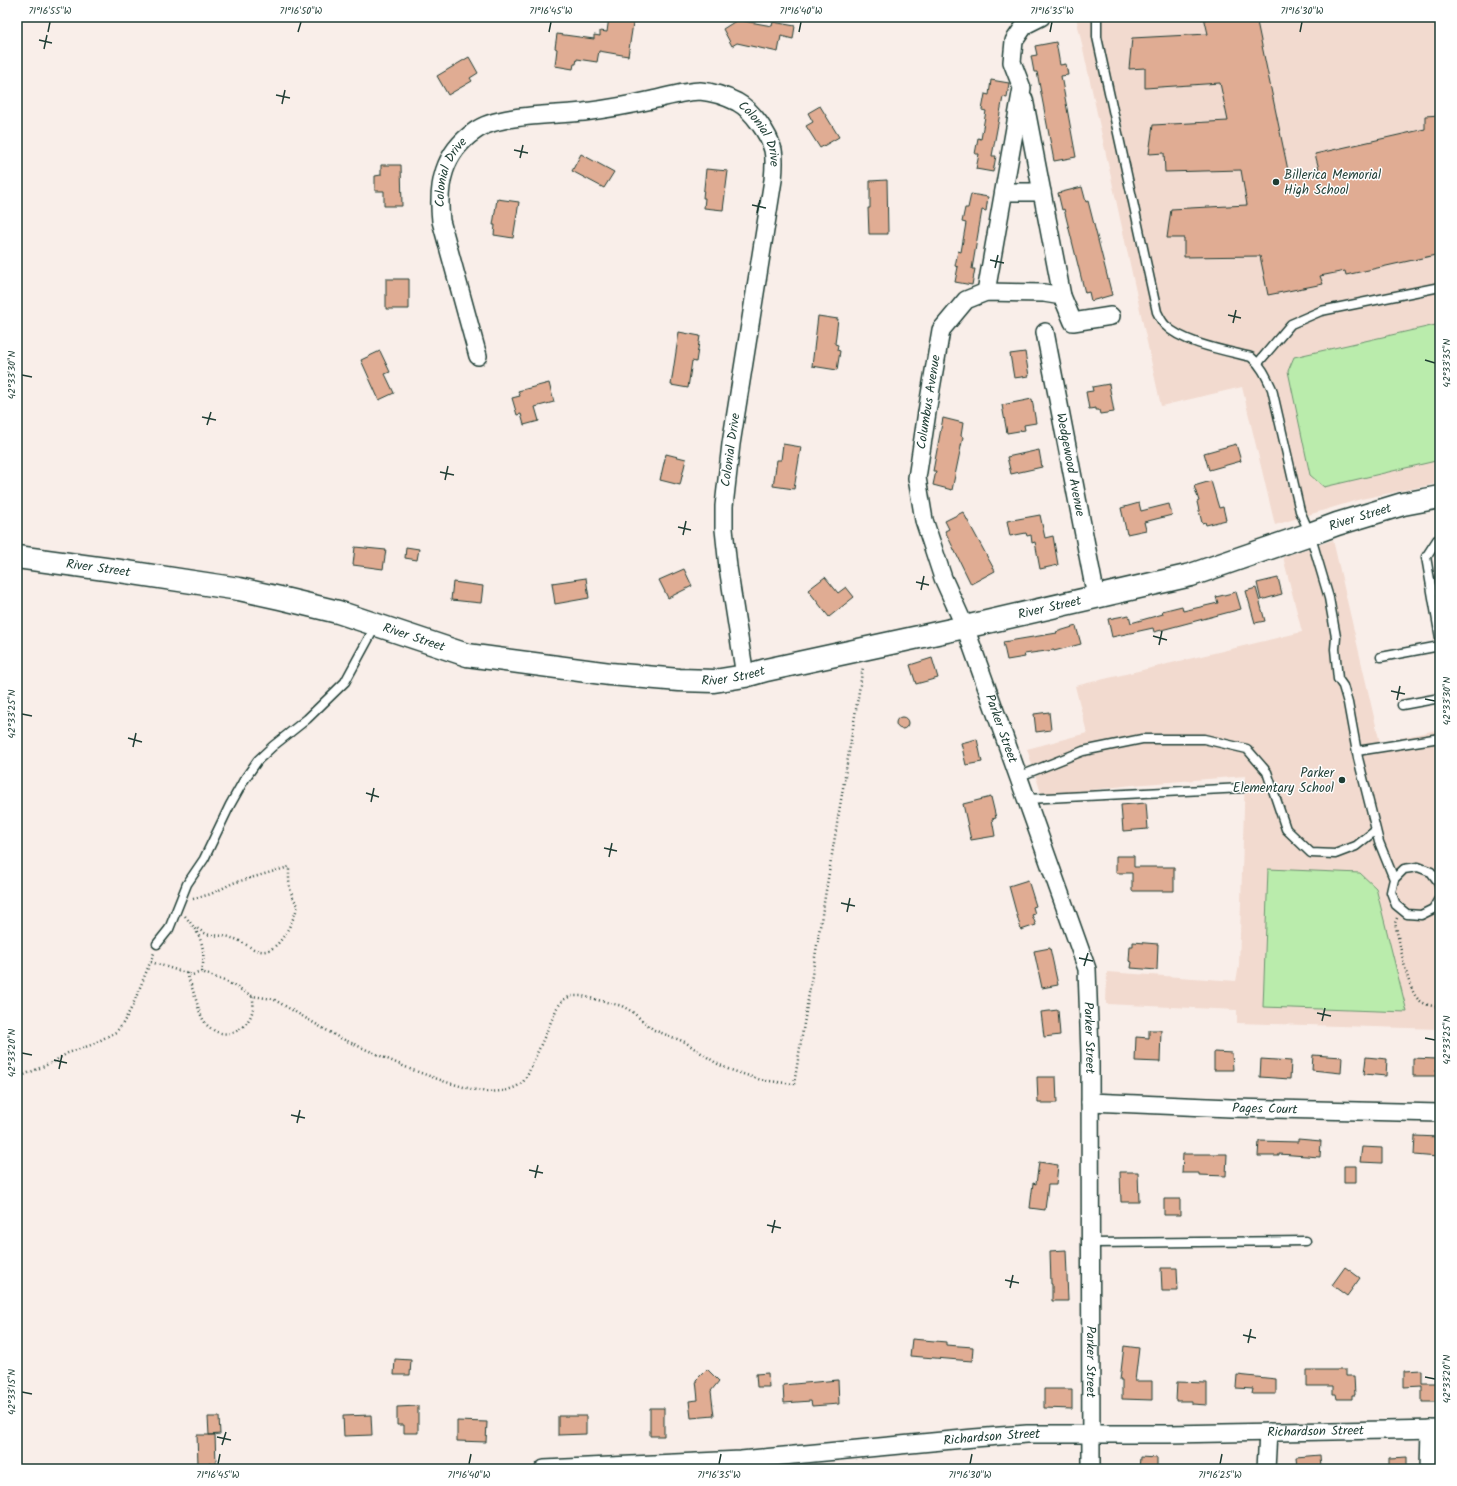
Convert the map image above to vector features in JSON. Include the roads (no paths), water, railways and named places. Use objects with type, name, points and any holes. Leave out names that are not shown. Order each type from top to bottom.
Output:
[{"type":"main road","name":"River Street","points":[[17,557],[120,571],[280,598],[338,612],[467,655],[610,674],[680,680],[714,681],[745,676],[766,670],[965,627],[1190,575],[1337,524],[1403,504],[1440,497]]},
{"type":"street","points":[[1041,17],[1025,25],[1014,41],[1012,62],[1022,88],[1062,296],[1073,322],[1111,316]]},
{"type":"street","points":[[1022,88],[986,292],[1044,293],[1062,296]]},
{"type":"street","name":"Colonial Drive","points":[[478,356],[441,221],[439,201],[446,164],[460,144],[476,130],[500,120],[616,107],[699,91],[717,95],[739,103],[755,118],[766,135],[773,150],[774,180],[731,444],[724,506],[724,529],[728,567],[745,676]]},
{"type":"street","points":[[1004,192],[1042,192]]},
{"type":"street","name":"Columbus Avenue","points":[[965,627],[944,578],[924,520],[917,478],[941,330],[966,300],[986,292]]},
{"type":"street","name":"Wedgewood Avenue","points":[[1045,332],[1096,597]]},
{"type":"street","name":"Parker Street","points":[[965,627],[1087,968],[1090,1053],[1091,1469]]},
{"type":"street","name":"Pages Court","points":[[1090,1102],[1231,1108],[1440,1113]]},
{"type":"street","points":[[1429,1469],[1435,1429]]},
{"type":"street","name":"Richardson Street","points":[[544,1469],[741,1460],[1027,1434],[1435,1429]]},
{"type":"street","points":[[1266,1469],[1268,1432]]},
{"type":"lane","points":[[1097,17],[1097,37],[1157,312],[1164,324],[1175,334],[1189,340],[1251,357],[1258,363],[1266,374],[1272,389],[1300,511],[1310,534],[1329,598],[1336,637],[1335,649],[1338,679],[1343,686],[1348,703],[1357,751],[1379,842],[1394,879],[1391,892],[1396,905],[1407,914],[1421,915],[1433,909],[1440,896],[1439,883],[1431,872],[1418,867],[1404,869],[1394,879]]},
{"type":"lane","points":[[1258,363],[1291,324],[1321,311],[1440,287]]},
{"type":"lane","points":[[1440,539],[1437,540],[1426,557],[1440,638]]},
{"type":"lane","points":[[157,944],[170,929],[187,884],[204,859],[230,805],[258,760],[307,719],[345,682],[377,625]]},
{"type":"lane","points":[[1381,657],[1440,646]]},
{"type":"lane","points":[[1402,705],[1440,698]]},
{"type":"lane","points":[[1357,751],[1440,738]]},
{"type":"lane","points":[[1018,777],[1083,751],[1142,739],[1204,739],[1247,749],[1267,772],[1286,829],[1311,853],[1335,854],[1356,846],[1376,830]]},
{"type":"lane","points":[[1027,799],[1243,788]]},
{"type":"lane","points":[[1091,1243],[1306,1241]]},
{"type":"place","name":"Billerica Memorial High School","points":[[1276,182]]},
{"type":"place","name":"Parker Elementary School","points":[[1342,780]]}]
